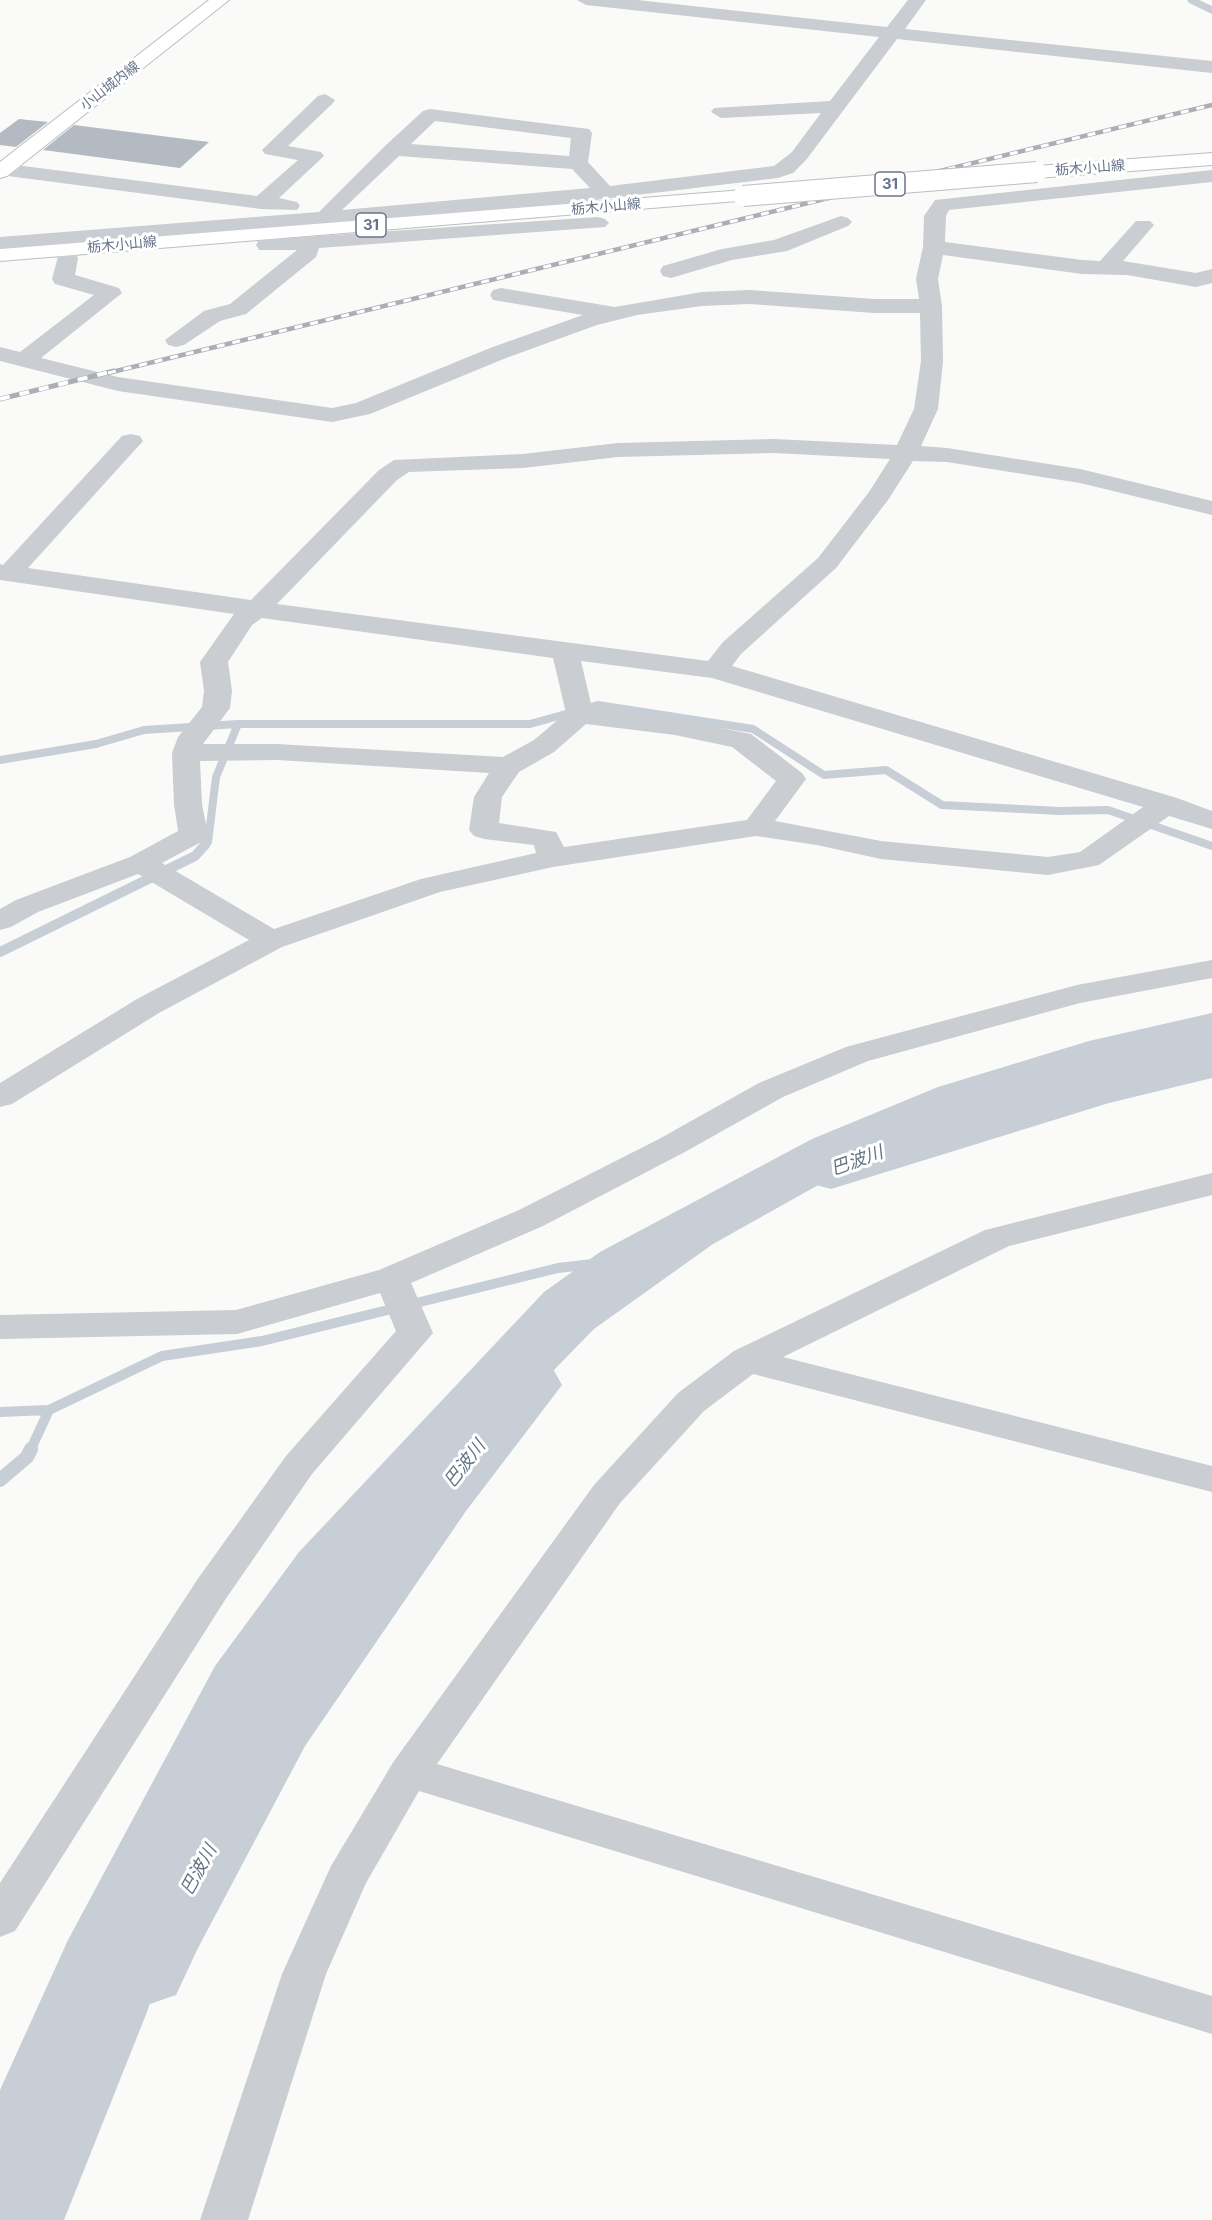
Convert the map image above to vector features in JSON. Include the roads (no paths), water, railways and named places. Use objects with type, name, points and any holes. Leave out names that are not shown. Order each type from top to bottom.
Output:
[{"type":"main road","name":"小山城内線","points":[[1,170],[220,0]]},
{"type":"main road","name":"栃木小山線","points":[[0,255],[1212,159]]},
{"type":"street","points":[[586,0],[1212,67]]},
{"type":"street","points":[[0,243],[537,201],[786,169],[917,0]]},
{"type":"street","points":[[261,202],[314,156],[272,150],[325,100]]},
{"type":"street","points":[[721,112],[835,107]]},
{"type":"street","points":[[328,211],[430,115],[582,133],[578,163]]},
{"type":"street","points":[[393,149],[578,163],[605,193]]},
{"type":"street","points":[[1,170],[261,202],[350,216]]},
{"type":"street","points":[[715,670],[732,648],[827,563],[879,495],[906,453],[926,409],[932,360],[931,306],[927,279],[934,247],[935,216],[942,204],[1212,176]]},
{"type":"street","points":[[671,271],[721,256],[779,246],[841,222]]},
{"type":"street","points":[[0,262],[598,224]]},
{"type":"street","points":[[1106,267],[1143,225]]},
{"type":"street","points":[[176,340],[212,316],[238,309],[308,252],[308,242]]},
{"type":"street","points":[[934,247],[1048,263],[1127,268],[1196,279],[1212,276]]},
{"type":"street","points":[[721,256],[777,297]]},
{"type":"street","points":[[25,359],[111,293],[63,279],[67,258]]},
{"type":"street","points":[[501,295],[618,313]]},
{"type":"street","points":[[0,354],[118,384],[332,415],[362,409],[498,353],[589,320],[618,313],[702,299],[777,297],[874,306],[931,306]]},
{"type":"street","points":[[4,573],[131,441]]},
{"type":"street","points":[[0,921],[27,906],[140,863],[193,835],[188,804],[186,753],[192,737],[216,708],[218,691],[214,663],[242,620],[258,608],[324,537],[388,475],[403,465],[523,461],[618,450],[774,446],[906,453],[946,456],[1080,476],[1212,508]]},
{"type":"street","points":[[4,573],[565,652],[715,670],[1167,804],[1212,820]]},
{"type":"street","points":[[565,652],[580,715]]},
{"type":"street","points":[[554,858],[546,838],[484,830],[488,797],[508,766],[544,746],[580,715],[675,727],[741,740],[792,779],[756,827]]},
{"type":"street","points":[[186,753],[277,752],[508,766]]},
{"type":"street","points":[[0,1097],[148,1006],[271,940],[432,885],[554,858],[756,827],[817,836],[881,850],[1048,866],[1089,859],[1167,804]]},
{"type":"street","points":[[140,863],[271,940]]},
{"type":"street","points":[[0,1327],[237,1322],[391,1278],[531,1218],[670,1146],[771,1090],[857,1054],[1077,994],[1212,969]]},
{"type":"street","points":[[224,2220],[304,1974],[346,1878],[409,1772],[607,1494],[691,1402],[747,1360],[997,1238],[1212,1184]]},
{"type":"street","points":[[0,1919],[211,1590],[299,1466],[415,1333],[391,1278]]},
{"type":"street","points":[[747,1360],[1212,1479]]},
{"type":"street","points":[[409,1772],[1212,2015]]},
{"type":"water","points":[[1212,1013],[1212,1047],[1094,1071],[978,1112],[820,1184],[713,1244],[594,1329],[417,1510],[309,1653],[203,1838],[147,2012],[64,2220],[0,2220],[0,2090],[68,1940],[215,1666],[299,1552],[544,1292],[600,1252],[812,1139],[938,1087],[1089,1041]]},
{"type":"waterway","points":[[1191,0],[1212,10]]},
{"type":"waterway","points":[[238,724],[530,724],[598,705],[753,729],[824,775],[886,770],[942,805],[1060,811],[1108,810],[1212,846]]},
{"type":"waterway","points":[[0,760],[96,744],[144,730],[238,724]]},
{"type":"waterway","points":[[205,845],[208,842],[216,777],[238,724]]},
{"type":"waterway","points":[[0,952],[195,856],[205,845]]},
{"type":"waterway","name":"巴波川","points":[[831,1170],[849,1162],[1089,1090],[1212,1060]]},
{"type":"waterway","points":[[49,1410],[162,1356],[262,1341],[558,1268],[593,1264]]},
{"type":"waterway","name":"巴波川","points":[[147,1972],[159,1944],[277,1728],[441,1494],[529,1385]]},
{"type":"waterway","points":[[0,1412],[49,1410]]},
{"type":"waterway","points":[[30,1451],[49,1410]]},
{"type":"waterway","points":[[0,1480],[27,1457],[30,1451]]},
{"type":"railway","points":[[108,373],[1212,105]]},
{"type":"railway","points":[[0,399],[114,371]]}]
